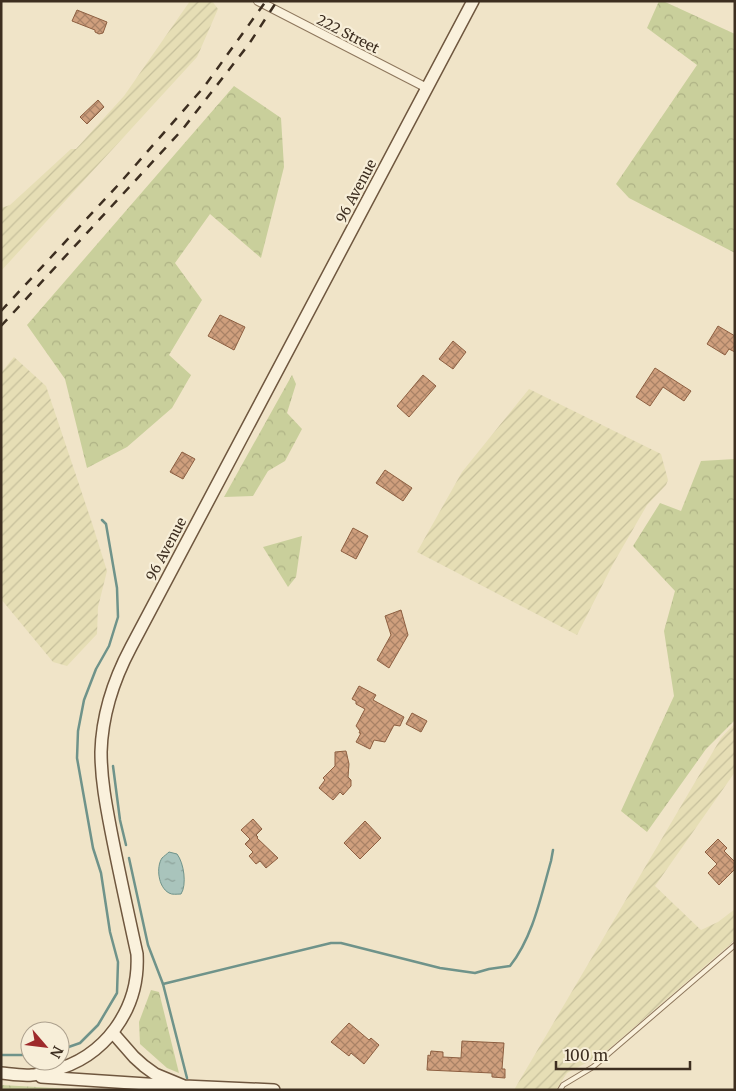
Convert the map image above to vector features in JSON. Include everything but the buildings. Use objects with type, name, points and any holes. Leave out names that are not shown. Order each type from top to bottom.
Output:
[{"type":"main road","name":"96 Avenue","points":[[1,1073],[33,1075],[60,1069],[78,1061],[97,1049],[113,1033],[130,1002],[137,954],[102,782],[101,751],[105,716],[112,692],[130,647],[473,1]]},
{"type":"main road","points":[[113,1033],[144,1066],[155,1074],[184,1086]]},
{"type":"main road","points":[[33,1075],[184,1086],[274,1090]]},
{"type":"street","name":"222 Street","points":[[258,1],[427,88]]},
{"type":"lane","points":[[560,1090],[563,1085],[593,1067],[735,945]]},
{"type":"shaded area","points":[[190,1],[212,1],[218,9],[197,57],[1,271],[1,208],[10,205],[71,149],[76,149],[124,96]]},
{"type":"shaded area","points":[[14,357],[46,386],[107,571],[98,607],[97,634],[67,666],[53,662],[1,599],[1,373]]},
{"type":"shaded area","points":[[529,389],[661,454],[668,480],[666,485],[647,505],[613,564],[577,635],[417,552],[462,472]]},
{"type":"shaded area","points":[[735,723],[735,772],[655,886],[701,930],[718,922],[735,909],[735,940],[603,1054],[567,1073],[556,1090],[514,1090],[721,738]]},
{"type":"green space","points":[[659,1],[663,1],[735,34],[735,253],[629,198],[616,184],[697,65],[647,28]]},
{"type":"green space","points":[[234,86],[281,118],[284,167],[261,258],[210,214],[175,263],[202,300],[169,355],[191,375],[172,408],[127,447],[87,468],[65,379],[27,325]]},
{"type":"green space","points":[[292,375],[296,384],[287,413],[302,429],[285,461],[268,471],[253,496],[224,497]]},
{"type":"green space","points":[[735,459],[735,720],[706,749],[647,832],[621,811],[674,696],[664,631],[675,591],[633,546],[660,503],[681,511],[701,461]]},
{"type":"green space","points":[[302,536],[296,577],[288,587],[263,547]]},
{"type":"green space","points":[[151,990],[159,992],[179,1073],[167,1068],[140,1044],[139,1022]]},
{"type":"green space","points":[[1,1085],[91,1090],[1,1090]]},
{"type":"water","points":[[169,852],[177,854],[181,863],[184,885],[181,894],[169,893],[160,882],[160,862]]},
{"type":"waterway","points":[[70,1046],[80,1043],[98,1025],[117,993],[118,962],[110,932],[101,873],[93,848],[77,758],[78,731],[84,700],[96,669],[109,646],[118,617],[117,588],[106,524],[102,520]]},
{"type":"waterway","points":[[113,766],[120,820],[126,845]]},
{"type":"waterway","points":[[163,984],[331,943],[341,943],[440,968],[475,973],[510,966],[518,955],[530,929],[540,902],[553,850]]},
{"type":"waterway","points":[[129,858],[148,945],[163,984],[187,1078]]},
{"type":"waterway","points":[[1,1055],[20,1055]]},
{"type":"railway","points":[[1,311],[119,184],[204,87],[266,1]]},
{"type":"railway","points":[[1,326],[182,130],[249,44],[277,1]]}]
